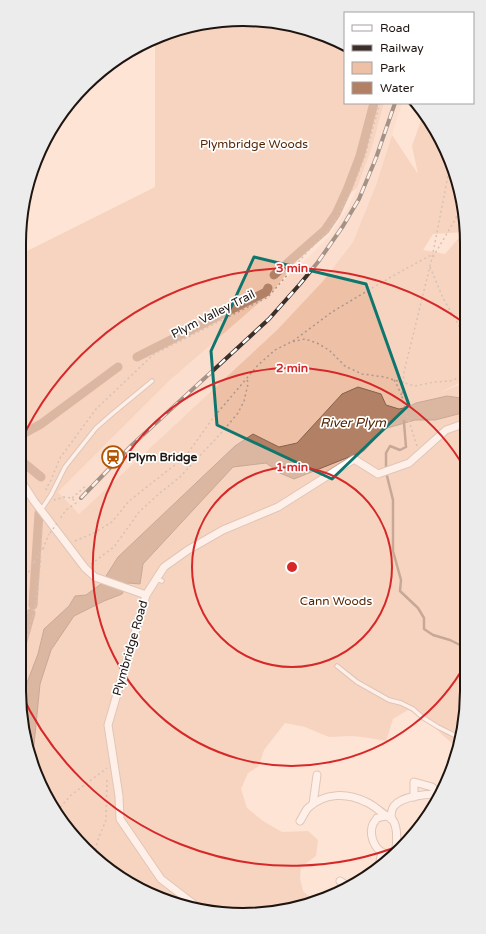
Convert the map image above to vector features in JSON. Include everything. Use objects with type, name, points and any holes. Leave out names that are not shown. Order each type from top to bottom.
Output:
[{"type":"street","name":"Plymbridge Road","points":[[191,902],[161,879],[120,819],[119,796],[108,725],[146,595],[159,580],[164,566],[188,550],[224,530],[278,507],[354,459],[378,474],[409,463],[446,430],[460,425]]},
{"type":"street","points":[[26,488],[85,568],[95,577],[146,595]]},
{"type":"street","points":[[314,804],[317,775]]},
{"type":"street","points":[[414,797],[414,782],[432,787],[436,791]]},
{"type":"street","points":[[389,818],[394,806],[404,799],[434,794]]},
{"type":"street","points":[[300,821],[308,808],[320,800],[335,795],[350,796],[368,802],[389,818],[395,824],[397,843]]},
{"type":"street","points":[[386,854],[376,847],[372,832],[373,824],[377,818],[389,818]]},
{"type":"street","points":[[381,858],[382,852]]},
{"type":"street","points":[[340,881],[344,883]]},
{"type":"lane","points":[[41,510],[51,495],[65,468],[96,428],[152,381]]},
{"type":"lane","points":[[337,666],[357,682],[390,700],[401,703],[413,709],[422,717],[455,736]]},
{"type":"path","name":"Plym Valley Trail","points":[[51,495],[46,489],[60,458],[101,404],[154,354],[268,297],[309,250],[329,230],[341,210],[357,176],[365,156],[380,104]]},
{"type":"path","points":[[402,398],[404,372],[433,254],[448,174]]},
{"type":"path","points":[[432,258],[458,215]]},
{"type":"path","points":[[67,544],[94,533],[112,522],[129,502],[185,457],[213,418],[258,365],[275,350],[291,342],[332,312],[433,254]]},
{"type":"path","points":[[430,267],[443,298],[460,327]]},
{"type":"path","points":[[291,342],[305,339],[329,350],[345,366],[362,374],[385,377],[415,386],[434,382],[450,381],[460,377]]},
{"type":"path","points":[[85,568],[114,548],[139,512],[160,492],[180,477],[223,431],[238,413],[244,401],[248,384],[247,378]]},
{"type":"path","points":[[394,380],[402,398],[420,454]]},
{"type":"path","points":[[72,498],[87,485]]},
{"type":"path","points":[[26,576],[41,553],[50,533],[66,510],[76,503],[72,498],[64,497],[55,500],[51,495]]},
{"type":"path","points":[[42,520],[42,550]]},
{"type":"path","points":[[26,640],[35,608],[40,557]]},
{"type":"path","points":[[26,614],[35,608]]},
{"type":"path","points":[[60,808],[71,795],[114,763]]},
{"type":"path","points":[[96,850],[97,842],[106,820],[107,780],[114,763]]},
{"type":"highlighted area","points":[[254,257],[366,284],[409,405],[332,479],[217,425],[211,351]]},
{"type":"shaded area","points":[[384,104],[402,104],[376,185],[353,242],[323,281],[277,330],[79,514],[58,492],[169,381],[274,290],[328,238],[349,206],[372,147]]},
{"type":"green space","name":"Plymbridge Woods","points":[[229,26],[257,26],[299,33],[344,51],[344,104],[384,104],[372,147],[357,188],[341,200],[321,230],[274,290],[169,381],[58,492],[79,514],[277,330],[323,281],[353,242],[376,185],[392,135],[418,174],[412,146],[421,120],[438,147],[453,187],[460,229],[460,232],[433,234],[423,250],[445,254],[460,237],[460,383],[439,393],[460,384],[460,398],[447,396],[416,403],[399,409],[342,394],[297,443],[279,447],[253,434],[236,446],[118,557],[101,584],[86,595],[75,596],[69,606],[44,629],[38,654],[26,685],[26,252],[155,187],[155,45],[173,38],[201,30]]},
{"type":"green space","name":"Cann Woods","points":[[460,414],[460,705],[454,744],[442,735],[428,718],[408,710],[393,719],[386,741],[351,736],[329,737],[305,727],[285,723],[264,750],[259,766],[248,773],[241,789],[247,808],[263,821],[282,832],[308,831],[318,840],[316,856],[301,867],[300,878],[303,891],[310,897],[285,904],[257,908],[229,908],[187,901],[147,886],[122,871],[100,854],[80,834],[63,812],[48,787],[34,749],[40,684],[51,650],[74,616],[122,594],[128,583],[140,584],[143,564],[233,467],[266,462],[280,473],[364,451],[384,429],[415,420],[435,420]]},
{"type":"water","name":"River Plym","points":[[358,387],[381,394],[386,405],[399,409],[416,403],[447,396],[460,398],[460,414],[435,420],[415,420],[384,429],[364,451],[294,479],[280,473],[266,463],[233,467],[143,564],[140,584],[128,583],[122,594],[74,616],[51,650],[40,684],[34,749],[26,705],[26,685],[38,654],[44,629],[69,606],[75,596],[86,595],[101,584],[118,557],[235,446],[253,434],[279,447],[297,443],[342,394]]},
{"type":"waterway","points":[[274,275],[325,230],[336,214],[360,156],[374,104]]},
{"type":"waterway","points":[[137,357],[266,292],[268,288]]},
{"type":"waterway","points":[[26,432],[41,424],[118,367]]},
{"type":"waterway","points":[[404,421],[406,447],[400,450],[390,446],[386,453],[386,472],[393,500],[393,551],[401,580],[400,591],[418,608],[424,618],[424,629],[433,635],[450,640],[460,645]]},
{"type":"waterway","points":[[26,465],[41,477]]},
{"type":"waterway","points":[[33,605],[39,513]]},
{"type":"waterway","points":[[26,630],[31,613]]},
{"type":"railway","points":[[81,498],[132,445],[269,319],[318,262],[343,226],[359,199],[376,158],[395,104]]},
{"type":"place","name":"Plym Bridge","points":[[113,457]]}]
